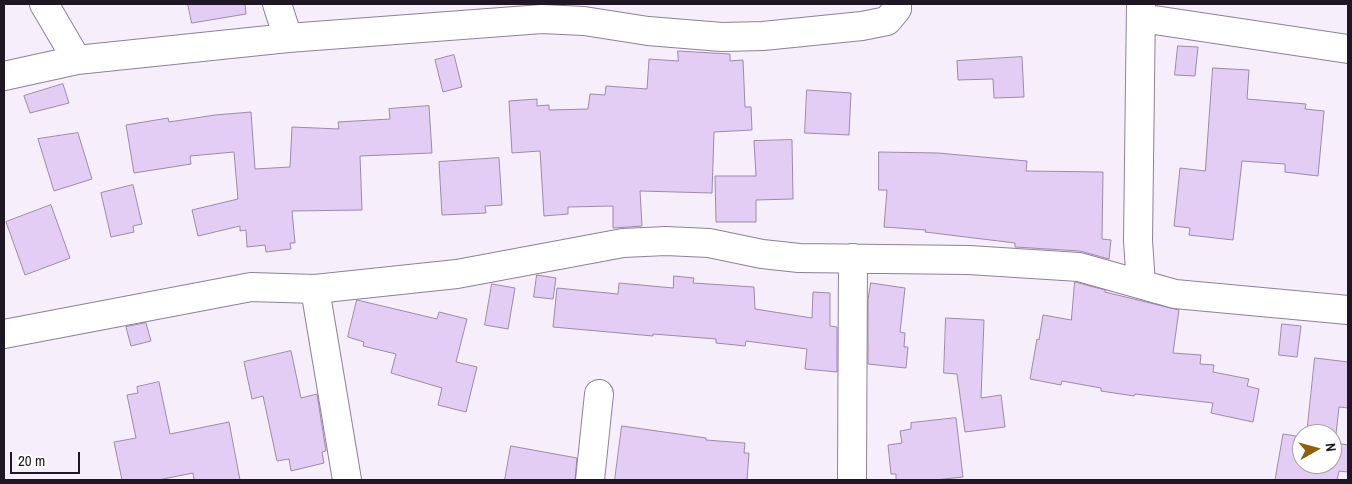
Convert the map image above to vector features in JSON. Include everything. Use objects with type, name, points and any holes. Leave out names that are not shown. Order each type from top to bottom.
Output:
[{"type":"street","points":[[44,4],[76,60]]},
{"type":"street","points":[[277,4],[288,38]]},
{"type":"street","points":[[4,76],[76,60],[288,38],[542,19],[584,21],[648,31],[722,37],[763,36],[862,26],[887,21],[897,9],[897,4]]},
{"type":"street","points":[[1141,284],[1138,241],[1141,11],[1348,49]]},
{"type":"street","points":[[4,334],[251,287],[315,289],[457,274],[623,243],[666,241],[708,243],[762,254],[799,258],[969,260],[1079,268],[1175,294],[1348,310]]},
{"type":"street","points":[[852,480],[853,258]]},
{"type":"street","points":[[315,289],[347,480]]},
{"type":"street","points":[[590,480],[599,394]]},
{"type":"building","points":[[188,4],[245,4],[246,14],[192,23]]},
{"type":"building","points":[[1178,46],[1198,47],[1195,76],[1175,75]]},
{"type":"building","points":[[678,51],[730,54],[730,61],[743,60],[745,107],[751,107],[752,130],[714,132],[712,193],[640,191],[642,226],[613,228],[613,206],[568,207],[568,214],[544,216],[540,151],[512,153],[509,101],[537,99],[537,106],[549,105],[549,110],[588,109],[590,94],[605,95],[606,86],[647,89],[649,59],[678,61]]},
{"type":"building","points":[[454,55],[462,87],[443,92],[435,60]]},
{"type":"building","points":[[1022,57],[1024,97],[994,98],[993,79],[958,80],[957,61]]},
{"type":"building","points":[[1213,68],[1249,70],[1247,99],[1306,104],[1305,109],[1324,111],[1318,176],[1285,172],[1285,164],[1242,161],[1233,240],[1189,235],[1190,228],[1174,226],[1180,168],[1205,171]]},
{"type":"building","points":[[63,84],[69,103],[30,113],[24,96]]},
{"type":"building","points":[[807,90],[851,93],[849,135],[805,133]]},
{"type":"building","points":[[429,106],[432,153],[360,156],[362,210],[292,211],[295,243],[290,243],[291,249],[266,252],[265,245],[247,247],[246,230],[240,231],[240,226],[198,236],[192,210],[238,199],[234,152],[190,156],[191,164],[134,173],[126,125],[168,118],[169,122],[251,112],[255,169],[290,167],[292,127],[339,129],[338,122],[390,119],[389,109]]},
{"type":"building","points":[[78,133],[92,179],[54,191],[38,139]]},
{"type":"building","points":[[792,140],[793,199],[756,200],[756,222],[716,222],[715,176],[756,176],[754,141]]},
{"type":"building","points":[[879,152],[938,153],[1027,161],[1026,171],[1103,172],[1102,239],[1111,240],[1109,259],[1080,251],[1015,247],[1015,243],[925,232],[926,230],[884,227],[887,190],[879,190]]},
{"type":"building","points":[[499,158],[502,205],[485,206],[486,213],[442,215],[439,162]]},
{"type":"building","points":[[133,185],[142,224],[133,226],[134,232],[111,237],[101,193]]},
{"type":"building","points":[[51,205],[70,258],[25,275],[6,222]]},
{"type":"building","points":[[537,275],[556,278],[553,299],[534,297]]},
{"type":"building","points":[[674,276],[694,278],[693,283],[754,287],[755,309],[812,318],[813,292],[830,293],[830,326],[837,327],[837,372],[805,369],[807,349],[746,341],[745,346],[716,343],[716,339],[653,334],[653,336],[553,327],[557,288],[618,294],[619,283],[673,288]]},
{"type":"building","points":[[1075,282],[1105,290],[1105,292],[1179,310],[1173,353],[1201,355],[1200,364],[1214,365],[1213,372],[1249,379],[1247,386],[1259,389],[1253,422],[1211,413],[1213,403],[1135,394],[1134,396],[1101,391],[1101,388],[1062,381],[1061,385],[1030,379],[1043,315],[1071,320]]},
{"type":"building","points":[[871,283],[905,288],[900,332],[905,333],[904,347],[908,347],[906,368],[868,364],[868,300]]},
{"type":"building","points":[[492,284],[515,288],[508,329],[485,325]]},
{"type":"building","points":[[357,300],[437,319],[439,312],[467,319],[456,362],[477,367],[466,412],[438,405],[442,388],[391,373],[396,354],[363,346],[364,342],[348,337]]},
{"type":"building","points":[[946,318],[984,320],[981,398],[1001,395],[1005,427],[965,432],[957,374],[944,373]]},
{"type":"building","points":[[146,323],[151,341],[131,346],[126,327]]},
{"type":"building","points":[[1282,324],[1301,326],[1297,357],[1279,355]]},
{"type":"building","points":[[291,351],[301,398],[317,394],[326,451],[322,452],[324,463],[291,471],[289,459],[277,461],[263,396],[252,399],[244,362]]},
{"type":"building","points":[[1315,358],[1348,362],[1348,408],[1339,407],[1337,424],[1308,424]]},
{"type":"building","points":[[159,382],[170,434],[229,422],[240,480],[194,480],[193,473],[158,480],[122,480],[114,442],[136,438],[127,395],[138,393],[137,387]]},
{"type":"building","points":[[956,418],[963,477],[935,480],[896,480],[896,474],[891,474],[888,445],[902,443],[900,431],[911,429],[911,423]]},
{"type":"building","points":[[622,426],[706,438],[706,440],[745,443],[744,453],[749,453],[747,480],[615,480]]},
{"type":"building","points":[[1283,434],[1292,435],[1292,474],[1338,474],[1337,480],[1275,480]]},
{"type":"building","points":[[1342,444],[1348,445],[1348,472],[1342,471]]},
{"type":"building","points":[[511,446],[577,458],[575,480],[505,480]]}]
